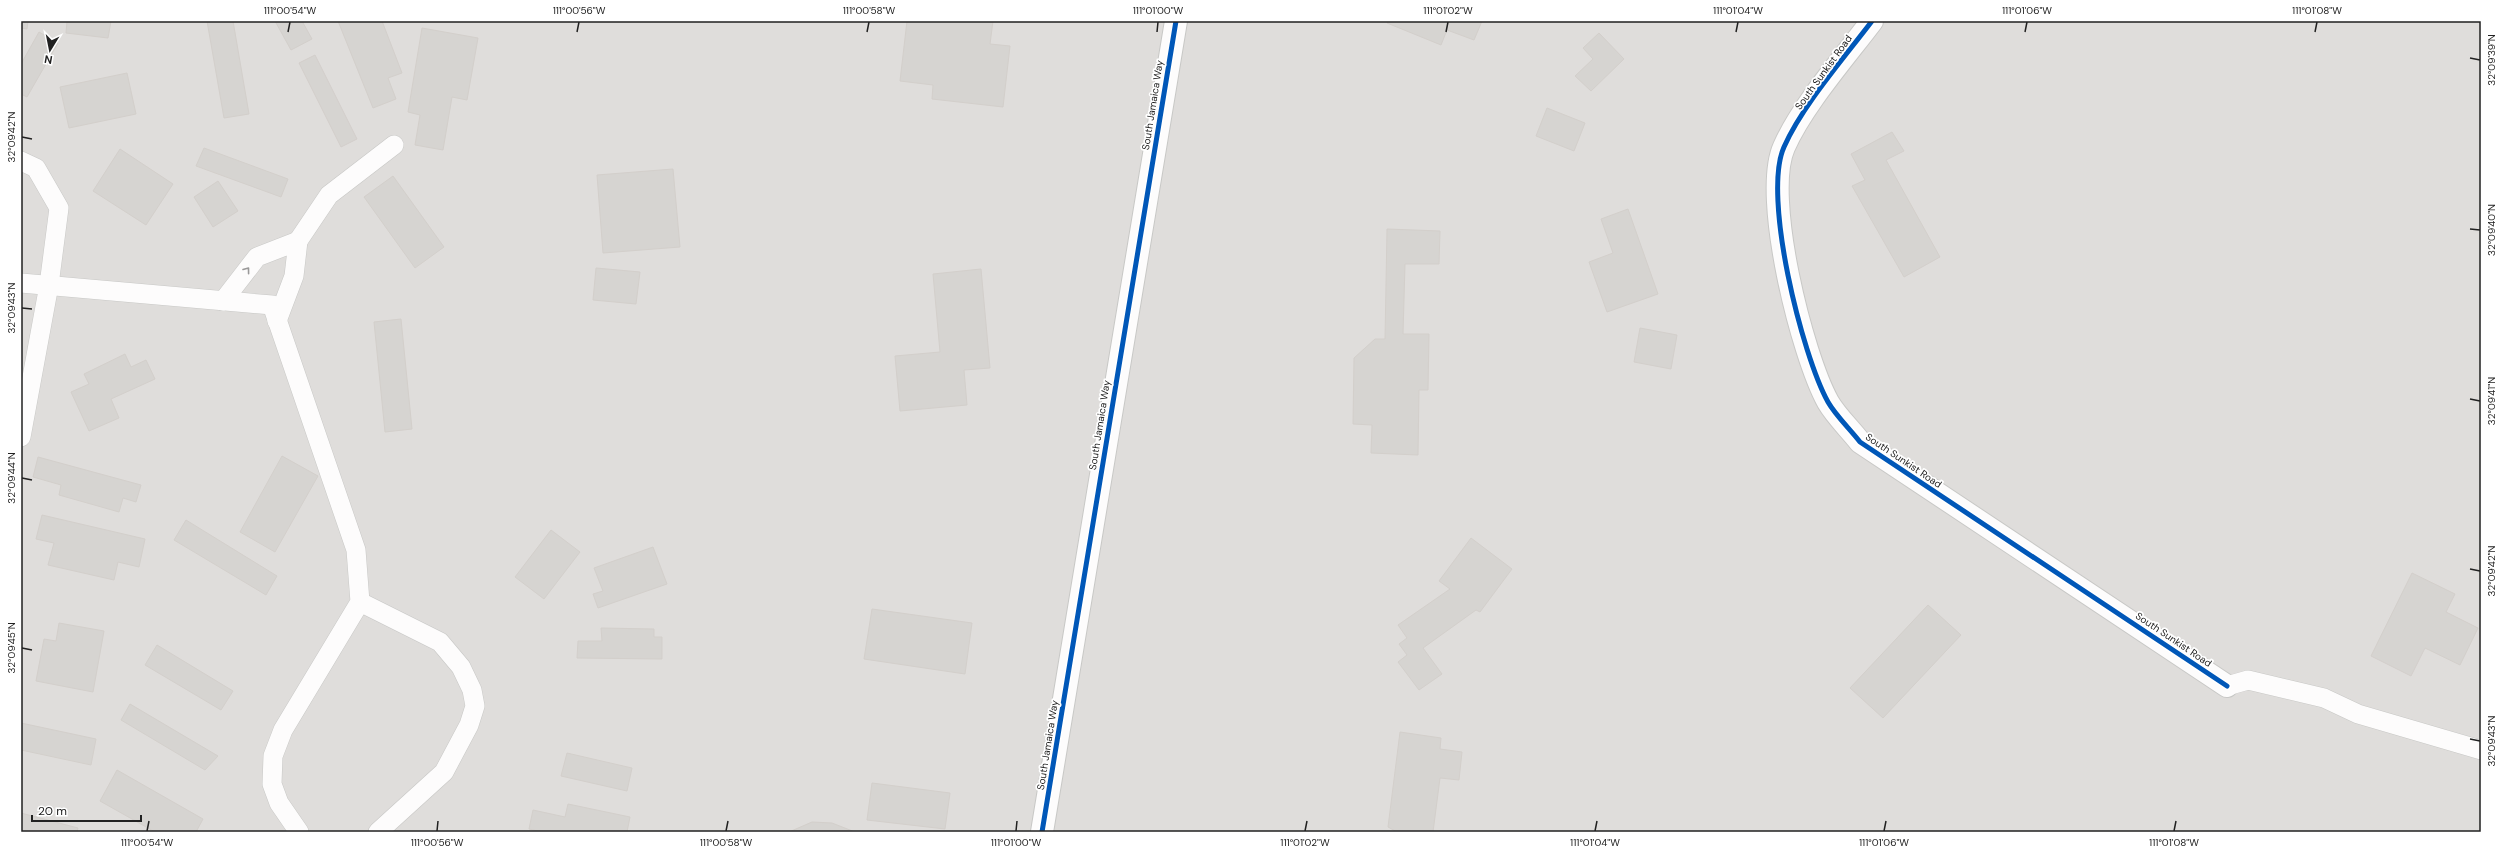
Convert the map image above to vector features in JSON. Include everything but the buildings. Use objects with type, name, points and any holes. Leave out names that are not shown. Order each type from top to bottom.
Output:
[{"type":"street","name":"South Jamaica Way","points":[[1042,832],[1176,21]]},
{"type":"street","name":"South Sunkist Road","points":[[1872,21],[1798,121],[1783,148],[1777,182],[1784,262],[1811,361],[1828,402],[1860,442],[2227,686]]},
{"type":"lane","points":[[277,321],[294,276],[298,241],[329,195],[394,145]]},
{"type":"lane","points":[[21,161],[36,168],[59,208],[49,285],[21,438]]},
{"type":"lane","points":[[223,301],[257,257],[298,241]]},
{"type":"lane","points":[[21,283],[272,306],[356,550],[360,602],[282,730],[273,756],[272,784],[277,797],[299,832]]},
{"type":"lane","points":[[360,602],[440,642],[461,667],[472,690],[475,706],[470,725],[444,772],[378,832]]},
{"type":"lane","points":[[2227,686],[2248,680],[2324,698],[2358,714],[2481,750]]},
{"type":"shaded area","points":[[21,21],[2481,21],[2481,832],[21,832]]},
{"type":"cycle path","points":[[1042,832],[1176,21]]},
{"type":"cycle path","points":[[1872,21],[1824,82],[1801,115],[1784,147],[1779,170],[1778,201],[1781,237],[1788,275],[1807,349],[1828,402],[1860,442],[2227,686]]}]
